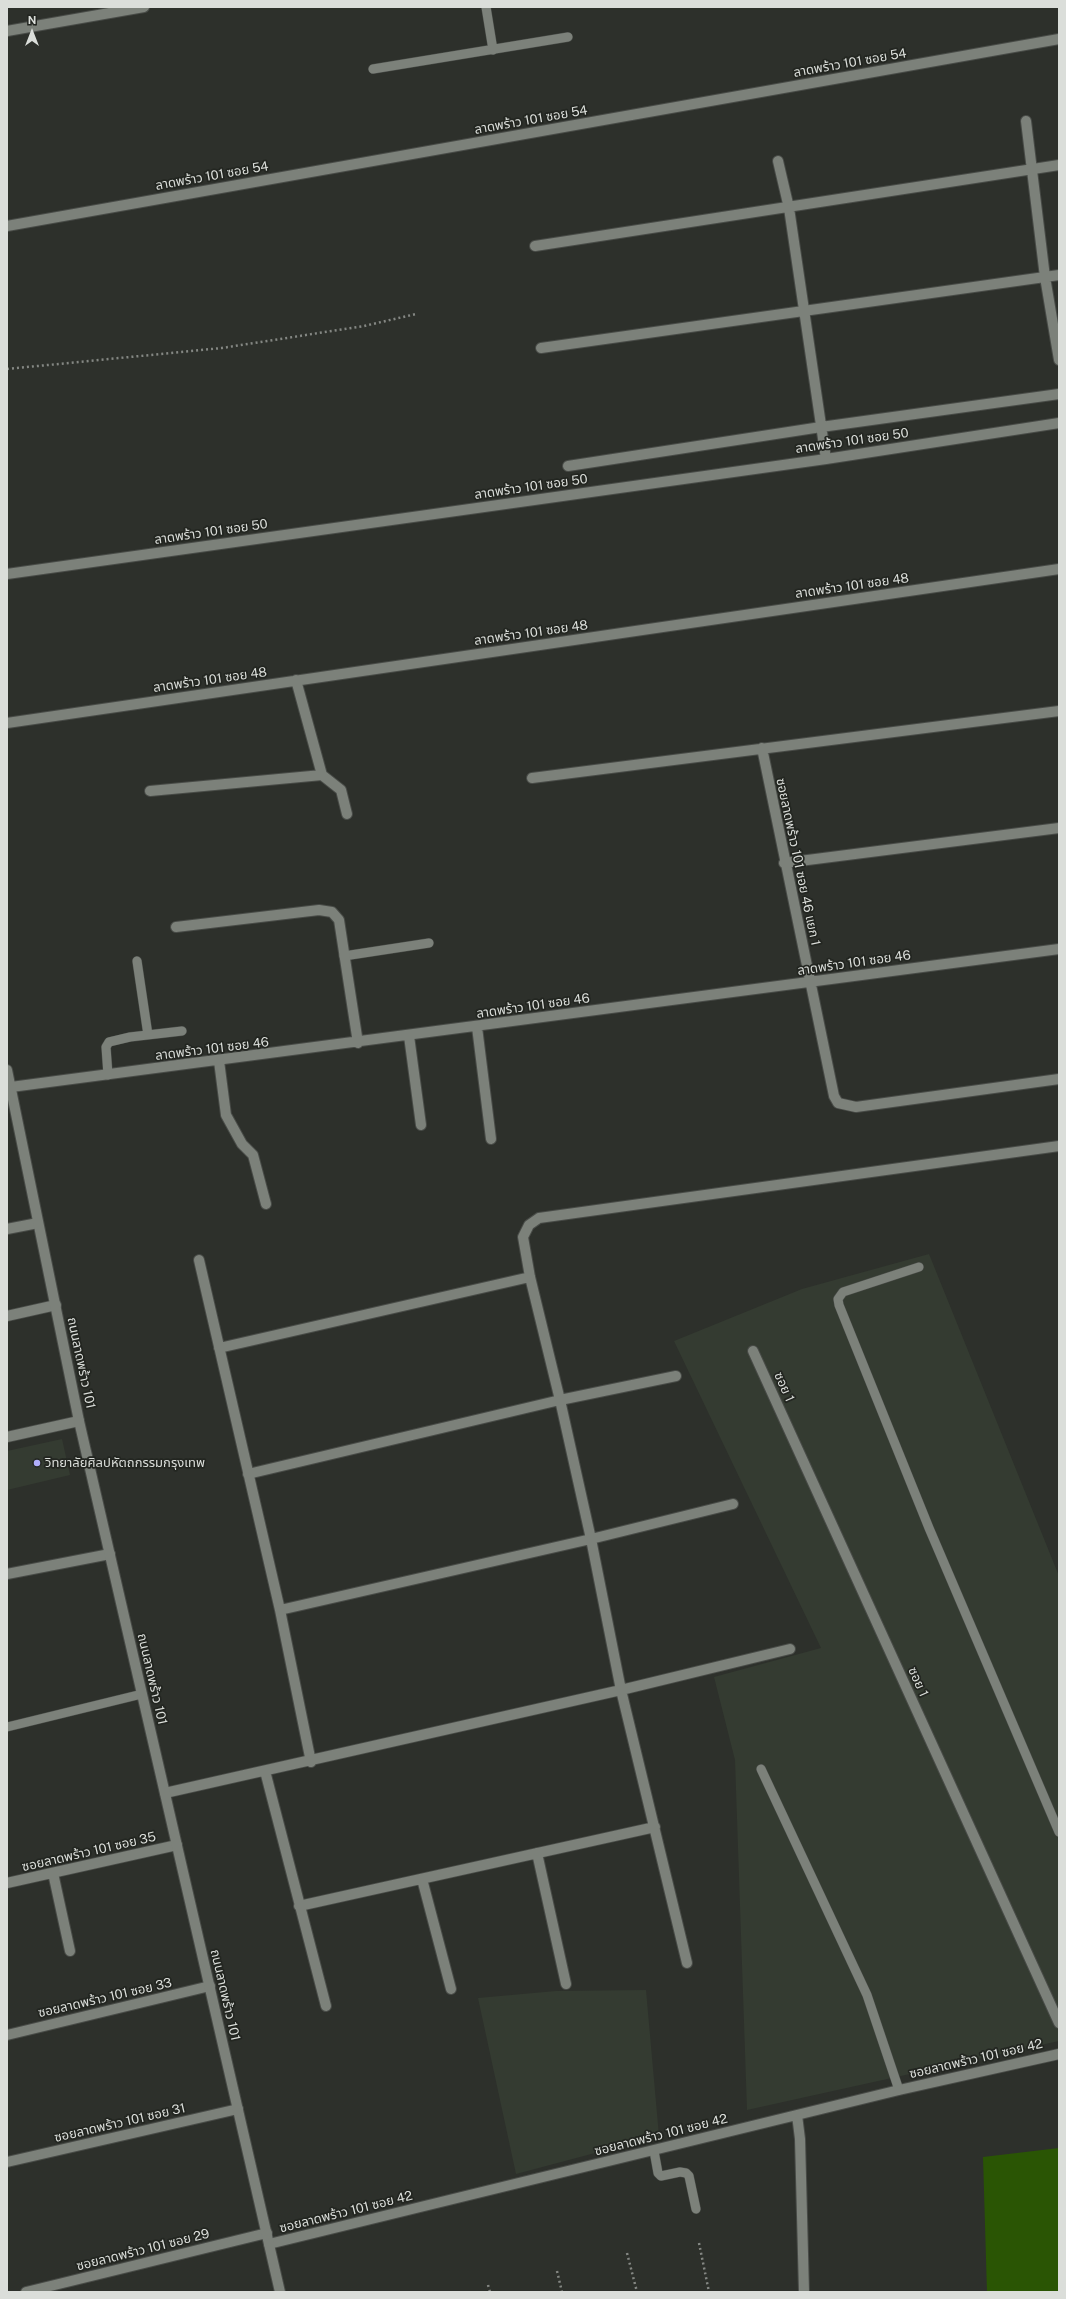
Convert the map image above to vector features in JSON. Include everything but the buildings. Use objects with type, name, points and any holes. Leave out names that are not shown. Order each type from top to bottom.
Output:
[{"type":"street","points":[[7,31],[144,7]]},
{"type":"street","name":"ลาดพร้าว 101 ซอย 54","points":[[7,226],[1059,39]]},
{"type":"street","points":[[1026,121],[1045,277],[1059,360]]},
{"type":"street","points":[[778,161],[789,208],[826,459]]},
{"type":"street","points":[[535,246],[789,208],[1059,164]]},
{"type":"street","points":[[541,348],[1059,275]]},
{"type":"street","points":[[568,466],[1059,394]]},
{"type":"street","name":"ลาดพร้าว 101 ซอย 50","points":[[7,574],[826,459],[1059,424]]},
{"type":"street","name":"ลาดพร้าว 101 ซอย 48","points":[[7,723],[1059,569]]},
{"type":"street","points":[[296,680],[322,775],[341,790],[347,814]]},
{"type":"street","points":[[532,778],[1059,711]]},
{"type":"street","name":"ซอยลาดพร้าว 101 ซอย 46 แยก 1","points":[[762,748],[784,863],[834,1096],[838,1103],[856,1107],[1059,1079]]},
{"type":"street","points":[[150,791],[322,775]]},
{"type":"street","points":[[784,863],[1059,828]]},
{"type":"street","points":[[176,927],[319,910],[330,911],[339,920],[358,1043]]},
{"type":"street","name":"ลาดพร้าว 101 ซอย 46","points":[[11,1087],[358,1043],[1059,949]]},
{"type":"street","points":[[477,1027],[491,1139]]},
{"type":"street","points":[[409,1036],[421,1125]]},
{"type":"street","points":[[218,1061],[226,1115],[242,1144],[254,1155],[266,1204]]},
{"type":"street","name":"ถนนลาดพร้าว 101","points":[[7,1070],[79,1421],[280,2292]]},
{"type":"street","points":[[687,1963],[621,1690],[591,1539],[560,1400],[530,1277],[523,1237],[529,1225],[539,1218],[1059,1146]]},
{"type":"street","points":[[7,1229],[38,1222]]},
{"type":"street","points":[[199,1260],[280,1610],[312,1762]]},
{"type":"street","points":[[219,1348],[530,1277]]},
{"type":"street","points":[[7,1316],[56,1306]]},
{"type":"street","name":"ซอย 1","points":[[754,1351],[1059,2023]]},
{"type":"street","points":[[248,1474],[560,1400],[676,1376]]},
{"type":"street","points":[[7,1437],[79,1421]]},
{"type":"street","points":[[280,1610],[591,1539],[733,1504]]},
{"type":"street","points":[[7,1574],[110,1554]]},
{"type":"street","points":[[165,1793],[312,1762],[621,1690],[790,1648]]},
{"type":"street","points":[[265,1771],[326,2006]]},
{"type":"street","points":[[299,1906],[654,1827]]},
{"type":"street","name":"ซอยลาดพร้าว 101 ซอย 35","points":[[7,1883],[177,1845]]},
{"type":"street","points":[[537,1853],[566,1984]]},
{"type":"street","points":[[54,1873],[70,1951]]},
{"type":"street","points":[[422,1879],[450,1989]]},
{"type":"street","name":"ซอยลาดพร้าว 101 ซอย 33","points":[[7,2034],[210,1986]]},
{"type":"street","name":"ซอยลาดพร้าว 101 ซอย 42","points":[[269,2244],[899,2090],[1059,2054]]},
{"type":"street","name":"ซอยลาดพร้าว 101 ซอย 31","points":[[7,2162],[238,2109]]},
{"type":"street","points":[[797,2115],[800,2139],[804,2292]]},
{"type":"street","name":"ซอยลาดพร้าว 101 ซอย 29","points":[[26,2292],[267,2233]]},
{"type":"lane","points":[[486,7],[493,50]]},
{"type":"lane","points":[[374,69],[568,38]]},
{"type":"lane","points":[[344,956],[429,943]]},
{"type":"lane","points":[[137,961],[148,1035]]},
{"type":"lane","points":[[108,1075],[106,1047],[109,1042],[148,1035],[182,1032]]},
{"type":"lane","points":[[918,1267],[843,1292],[838,1299],[839,1305],[929,1528],[1059,1832]]},
{"type":"lane","points":[[7,1727],[142,1694]]},
{"type":"lane","points":[[761,1769],[867,1995],[899,2090]]},
{"type":"lane","points":[[654,2151],[658,2173],[661,2176],[680,2172],[686,2173],[689,2176],[696,2209]]},
{"type":"path","points":[[7,369],[222,348],[364,326],[416,314]]},
{"type":"path","points":[[699,2243],[709,2292]]},
{"type":"path","points":[[627,2253],[637,2292]]},
{"type":"path","points":[[557,2271],[562,2292]]},
{"type":"path","points":[[488,2285],[490,2292]]},
{"type":"shaded area","points":[[929,1254],[1059,1576],[1059,2041],[747,2110],[735,1760],[714,1677],[821,1648],[674,1341],[802,1289]]},
{"type":"shaded area","name":"วิทยาลัยศิลปหัตถกรรมกรุงเทพ","points":[[62,1439],[70,1475],[7,1490],[7,1451]]},
{"type":"shaded area","points":[[646,1990],[659,2136],[516,2174],[478,1998],[556,1991]]},
{"type":"green space","points":[[1059,2148],[1059,2292],[987,2292],[983,2157]]},
{"type":"place","name":"วิทยาลัยศิลปหัตถกรรมกรุงเทพ","points":[[37,1463]]}]
